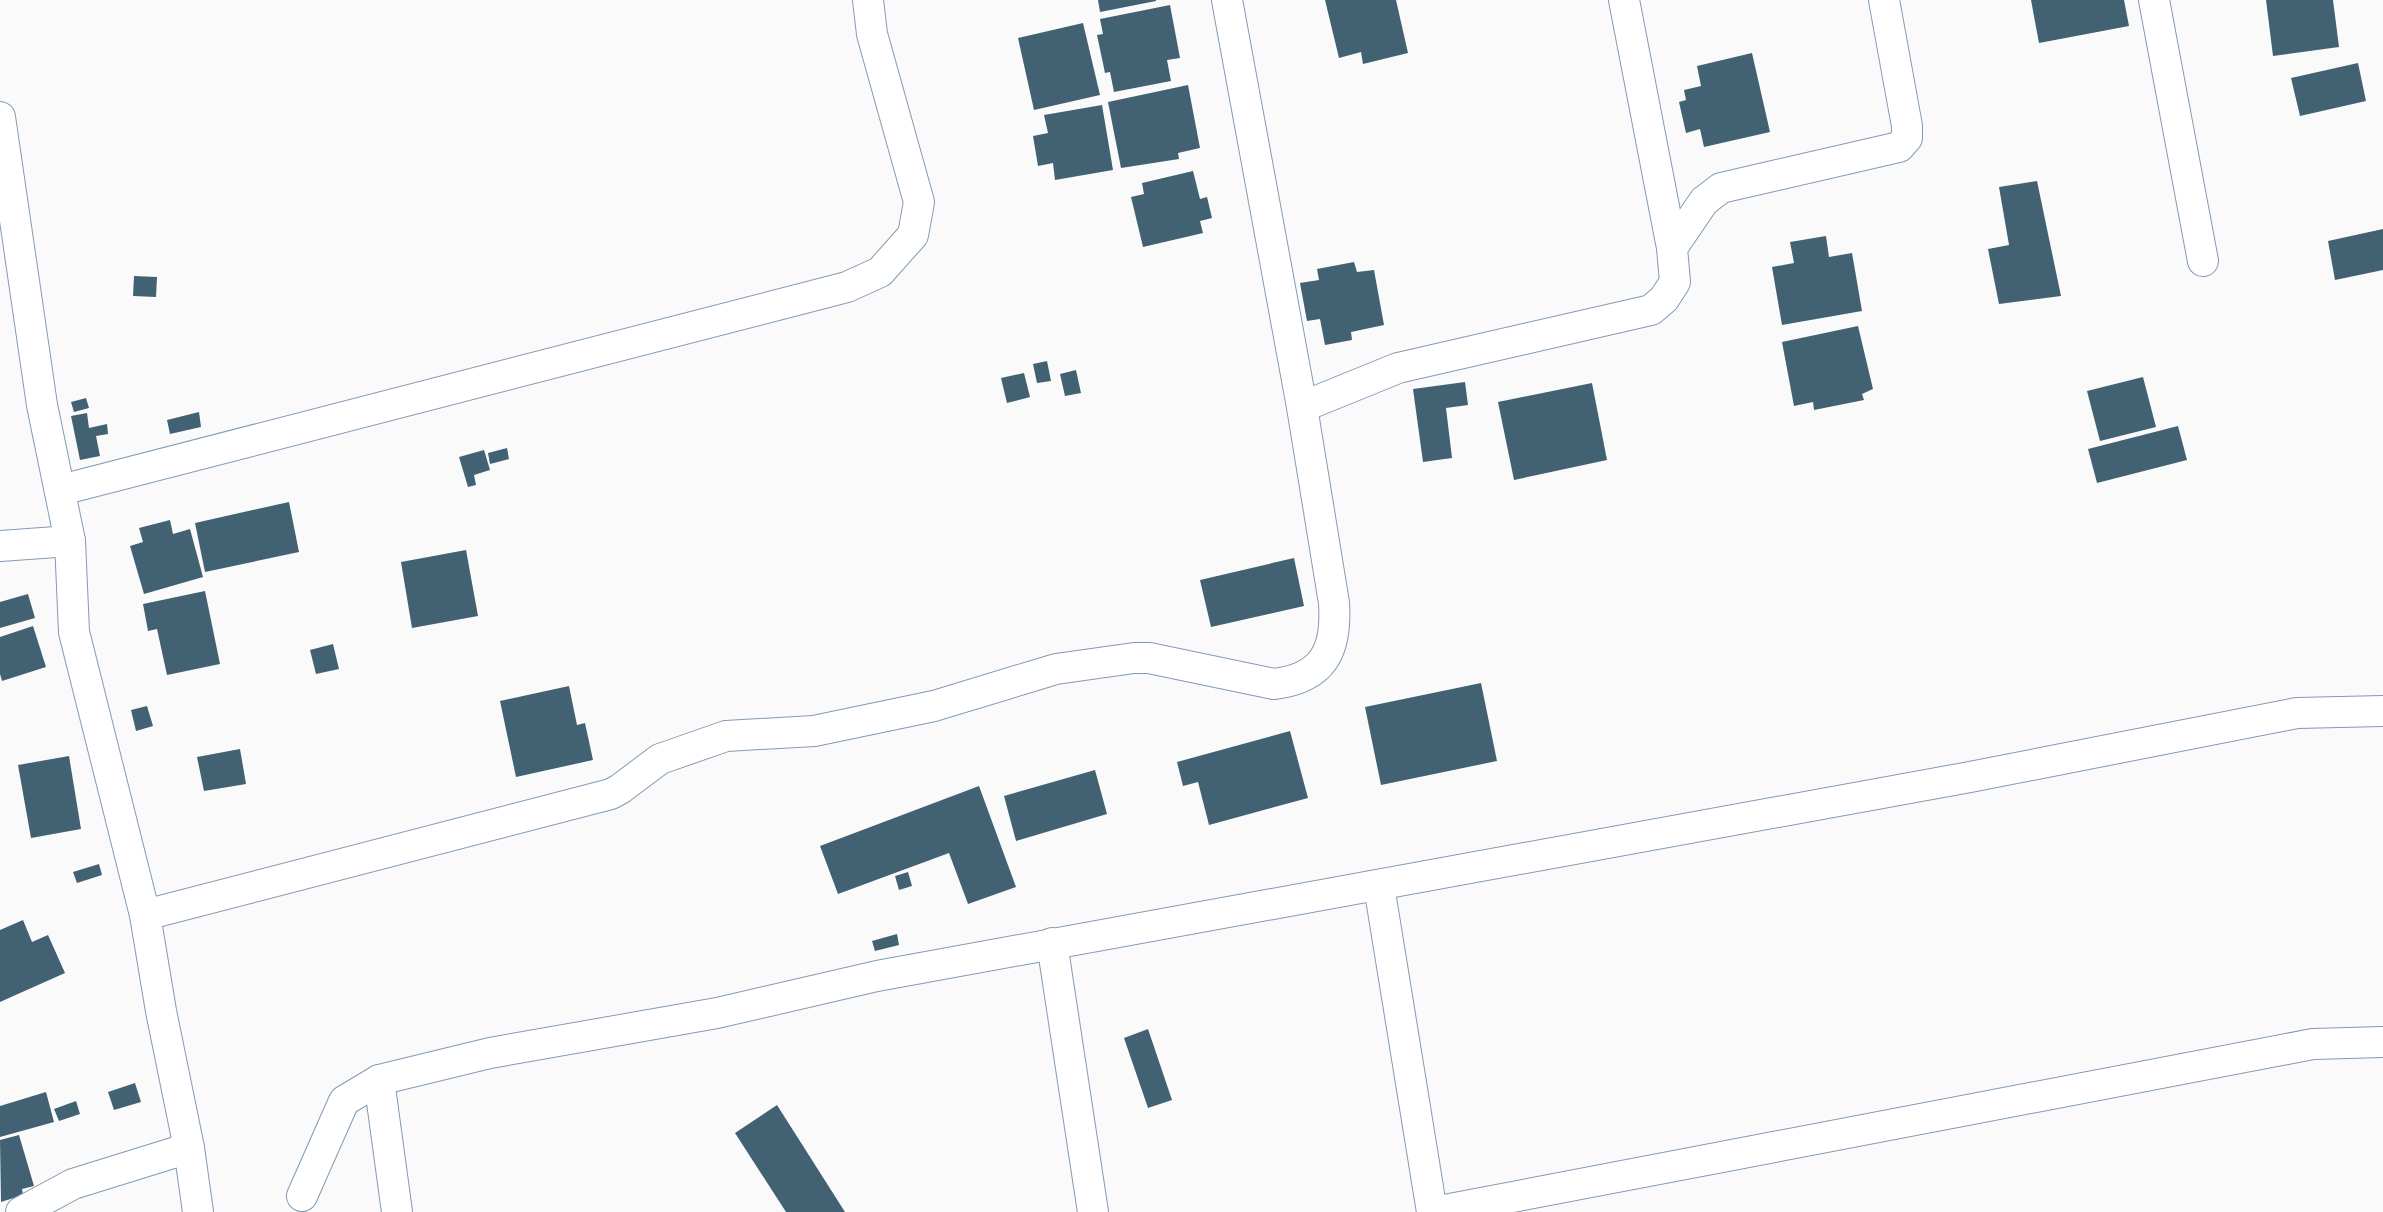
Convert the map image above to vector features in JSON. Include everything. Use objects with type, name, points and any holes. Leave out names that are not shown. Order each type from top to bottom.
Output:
[{"type":"street","points":[[61,490],[847,287],[880,272],[912,235],[919,202],[872,34],[868,0]]},
{"type":"street","points":[[145,915],[611,793],[660,759],[726,736],[814,731],[934,706],[1056,669],[1142,658],[1274,684],[1293,682],[1312,672],[1329,652],[1335,622],[1334,603],[1302,407],[1227,0]]},
{"type":"street","points":[[1302,407],[1398,368],[1651,310],[1664,299],[1675,282],[1672,248],[1624,0]]},
{"type":"street","points":[[1672,248],[1704,201],[1721,188],[1899,147],[1907,138],[1884,0]]},
{"type":"street","points":[[2154,0],[2203,261]]},
{"type":"street","points":[[0,117],[42,405],[70,541],[74,632],[145,915],[189,1148],[198,1212]]},
{"type":"street","points":[[0,545],[70,541]]},
{"type":"street","points":[[302,1196],[344,1101],[379,1080],[490,1053],[717,1013],[877,976],[1052,943],[1970,777],[2297,713],[2383,711]]},
{"type":"street","points":[[1379,886],[1433,1212],[2313,1044],[2383,1042]]},
{"type":"street","points":[[1052,943],[1093,1212]]},
{"type":"street","points":[[379,1080],[397,1212]]},
{"type":"street","points":[[21,1212],[73,1184],[189,1148]]},
{"type":"building","points":[[1098,0],[1156,0],[1156,1],[1100,12]]},
{"type":"building","points":[[1325,0],[1396,0],[1408,53],[1363,64],[1361,52],[1339,58]]},
{"type":"building","points":[[2031,0],[2124,0],[2129,26],[2039,43]]},
{"type":"building","points":[[2266,0],[2333,0],[2339,47],[2273,56]]},
{"type":"building","points":[[1170,5],[1180,58],[1167,60],[1171,81],[1114,92],[1110,72],[1105,73],[1097,35],[1103,34],[1100,19]]},
{"type":"building","points":[[1083,23],[1100,95],[1034,110],[1018,38]]},
{"type":"building","points":[[1752,53],[1770,132],[1704,147],[1700,129],[1686,133],[1679,102],[1686,100],[1684,90],[1701,86],[1697,66]]},
{"type":"building","points":[[2358,63],[2366,101],[2300,116],[2291,78]]},
{"type":"building","points":[[1188,85],[1200,148],[1178,153],[1179,159],[1121,168],[1108,102]]},
{"type":"building","points":[[1102,105],[1113,170],[1055,180],[1053,163],[1038,166],[1033,136],[1048,133],[1044,115]]},
{"type":"building","points":[[1193,171],[1200,199],[1207,197],[1212,218],[1200,221],[1203,233],[1143,247],[1131,197],[1144,194],[1142,183]]},
{"type":"building","points":[[2037,181],[2061,296],[1999,304],[1988,249],[2009,245],[1999,187]]},
{"type":"building","points":[[2383,229],[2383,270],[2335,280],[2328,241]]},
{"type":"building","points":[[1826,236],[1829,257],[1852,253],[1862,311],[1782,325],[1772,267],[1794,263],[1790,242]]},
{"type":"building","points":[[1354,262],[1357,272],[1374,270],[1384,325],[1351,332],[1352,340],[1325,345],[1320,319],[1307,321],[1300,283],[1319,280],[1317,269]]},
{"type":"building","points":[[134,276],[157,277],[156,297],[133,296]]},
{"type":"building","points":[[1858,326],[1873,389],[1862,394],[1864,400],[1814,410],[1813,402],[1794,406],[1782,342]]},
{"type":"building","points":[[1047,361],[1051,381],[1037,383],[1033,364]]},
{"type":"building","points":[[1076,370],[1081,393],[1065,396],[1060,374]]},
{"type":"building","points":[[1024,373],[1030,397],[1007,403],[1001,378]]},
{"type":"building","points":[[2143,377],[2156,427],[2100,441],[2087,391]]},
{"type":"building","points":[[1465,382],[1468,405],[1446,408],[1452,458],[1423,462],[1413,389]]},
{"type":"building","points":[[1592,383],[1607,460],[1514,480],[1498,402]]},
{"type":"building","points":[[86,398],[89,408],[74,412],[71,402]]},
{"type":"building","points":[[199,412],[201,427],[170,434],[167,420]]},
{"type":"building","points":[[87,413],[89,428],[107,424],[108,434],[96,436],[100,456],[80,460],[71,416]]},
{"type":"building","points":[[2178,426],[2187,460],[2097,483],[2088,449]]},
{"type":"building","points":[[507,448],[509,459],[490,464],[488,453]]},
{"type":"building","points":[[484,450],[490,470],[474,475],[476,485],[468,487],[459,457]]},
{"type":"building","points":[[289,502],[299,552],[205,572],[195,523]]},
{"type":"building","points":[[170,520],[173,534],[190,529],[203,577],[144,594],[130,546],[143,542],[139,528]]},
{"type":"building","points":[[466,550],[478,616],[412,628],[401,562]]},
{"type":"building","points":[[1294,558],[1304,606],[1211,627],[1200,580]]},
{"type":"building","points":[[205,591],[220,664],[167,675],[157,629],[148,631],[143,604]]},
{"type":"building","points":[[28,594],[35,618],[0,628],[0,602]]},
{"type":"building","points":[[33,626],[46,667],[2,681],[0,637]]},
{"type":"building","points":[[333,644],[339,669],[316,674],[310,650]]},
{"type":"building","points":[[1481,683],[1497,761],[1381,785],[1365,707]]},
{"type":"building","points":[[569,686],[577,725],[585,723],[593,760],[516,777],[500,701]]},
{"type":"building","points":[[147,706],[153,726],[136,731],[131,710]]},
{"type":"building","points":[[1290,731],[1308,798],[1209,825],[1198,782],[1183,786],[1177,762]]},
{"type":"building","points":[[240,749],[246,784],[204,791],[197,757]]},
{"type":"building","points":[[69,756],[81,829],[31,838],[18,765]]},
{"type":"building","points":[[1095,770],[1107,814],[1016,841],[1004,796]]},
{"type":"building","points":[[979,786],[1016,887],[968,904],[949,853],[838,894],[820,846]]},
{"type":"building","points":[[99,864],[102,875],[77,883],[73,872]]},
{"type":"building","points":[[908,872],[912,886],[899,890],[895,876]]},
{"type":"building","points":[[23,920],[32,942],[48,935],[65,973],[0,1002],[0,930]]},
{"type":"building","points":[[897,934],[899,945],[875,951],[872,941]]},
{"type":"building","points":[[1148,1029],[1172,1100],[1148,1108],[1124,1038]]},
{"type":"building","points":[[135,1083],[141,1102],[114,1110],[108,1092]]},
{"type":"building","points":[[46,1092],[54,1122],[0,1137],[0,1106]]},
{"type":"building","points":[[76,1101],[80,1114],[59,1121],[54,1109]]},
{"type":"building","points":[[777,1105],[845,1212],[786,1212],[735,1133]]},
{"type":"building","points":[[19,1135],[34,1186],[22,1189],[23,1195],[1,1202],[0,1140]]}]
